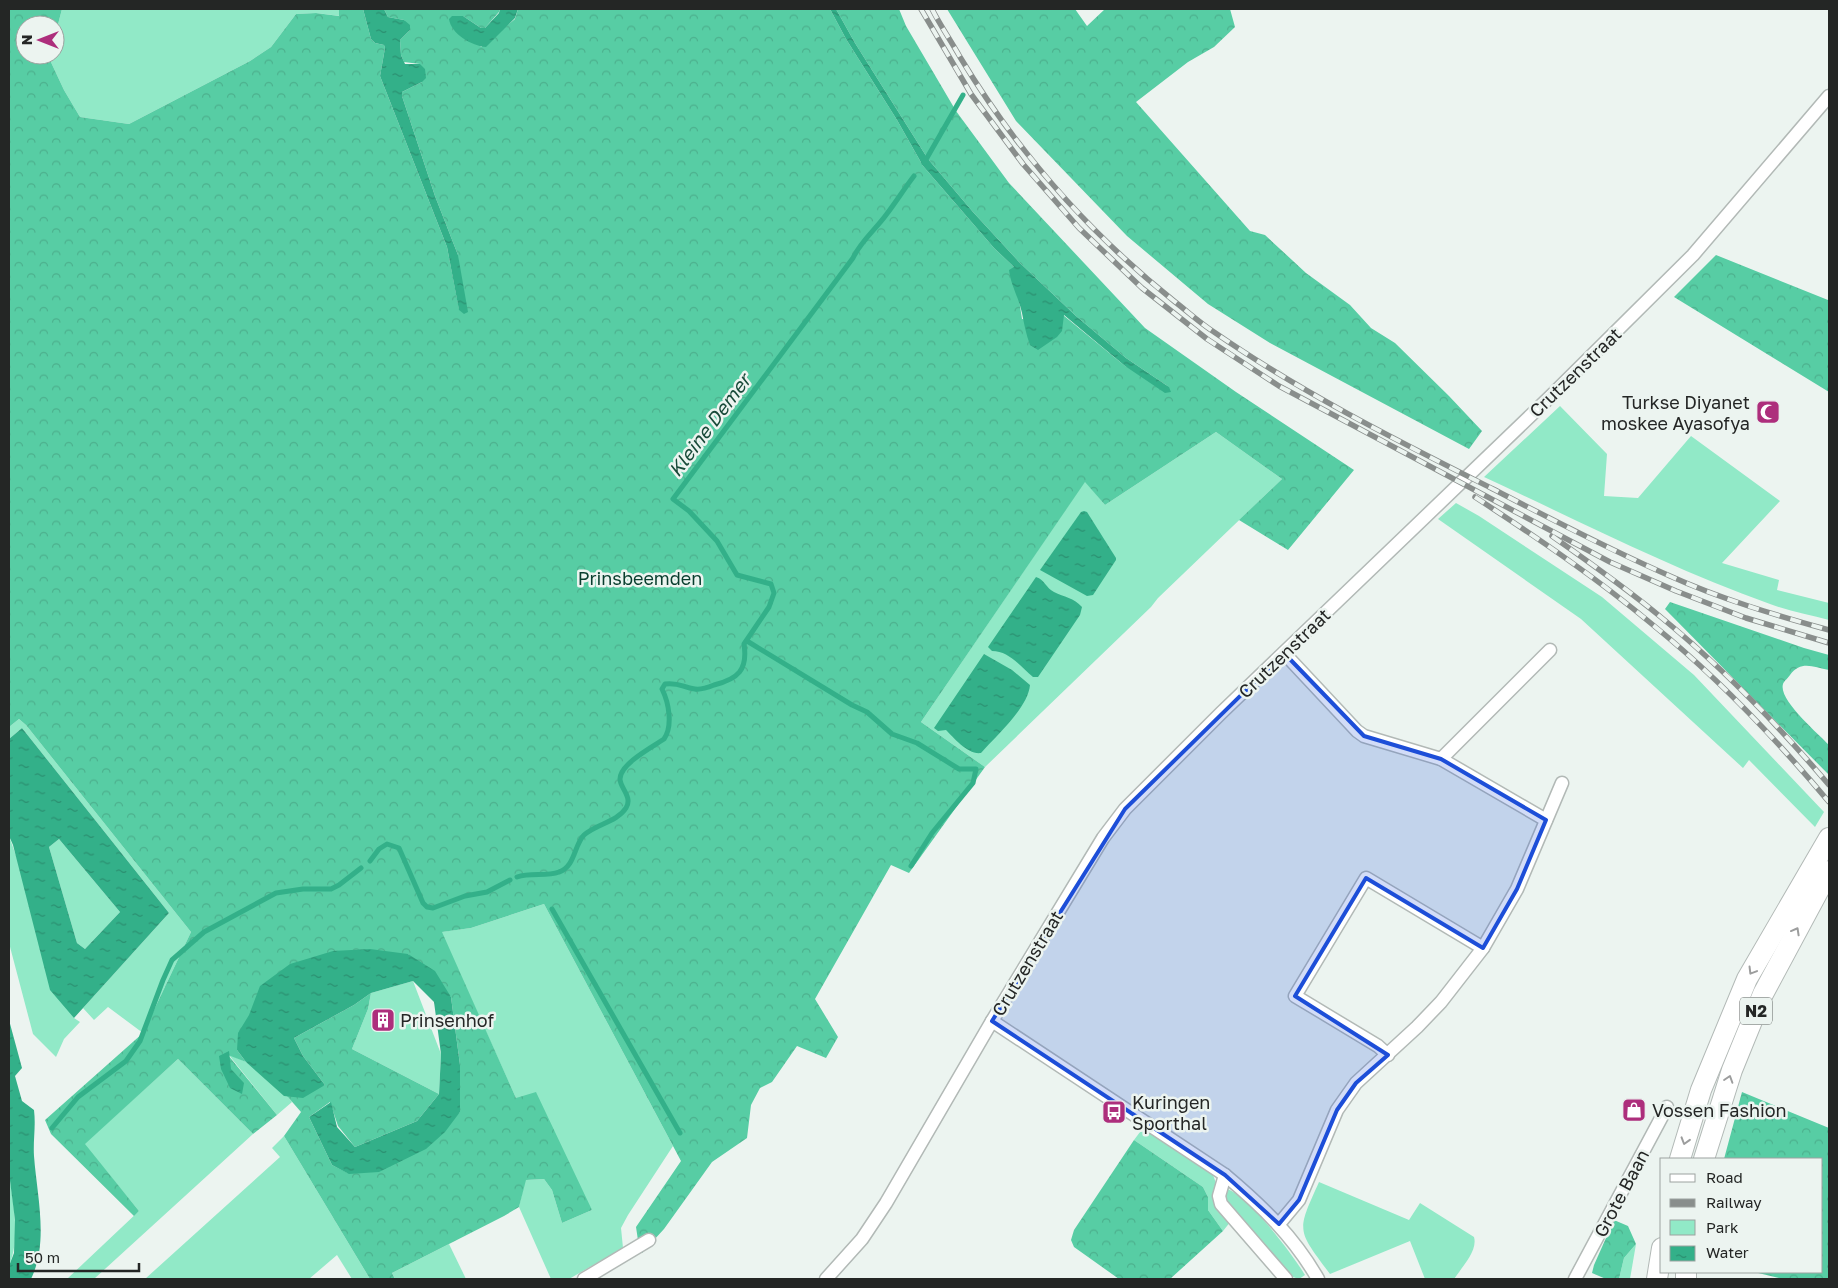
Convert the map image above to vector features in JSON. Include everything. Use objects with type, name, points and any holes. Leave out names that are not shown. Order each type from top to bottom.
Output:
[{"type":"main road","name":"N2","points":[[1680,1158],[1701,1090],[1747,979],[1829,838]]},
{"type":"main road","name":"N2","points":[[1704,1158],[1732,1070],[1763,994],[1829,871]]},
{"type":"main road","points":[[1657,1279],[1660,1260]]},
{"type":"street","name":"Crutzenstraat","points":[[826,1279],[862,1239],[886,1203],[992,1021],[1103,838],[1126,809],[1221,713],[1551,396],[1693,255],[1829,96]]},
{"type":"street","points":[[1441,759],[1550,650]]},
{"type":"street","points":[[1284,653],[1364,736],[1441,759],[1546,820]]},
{"type":"street","points":[[1279,1224],[1299,1200],[1338,1110],[1356,1083],[1388,1055],[1440,1002],[1483,948],[1517,889],[1562,783]]},
{"type":"street","points":[[1388,1055],[1378,1046],[1295,996],[1366,878],[1483,948]]},
{"type":"street","points":[[992,1021],[1225,1175],[1279,1224],[1306,1259],[1318,1279]]},
{"type":"street","name":"Grote Baan","points":[[1575,1279],[1667,1107]]},
{"type":"street","points":[[1225,1175],[1219,1196],[1221,1204],[1286,1279]]},
{"type":"street","points":[[584,1279],[649,1240]]},
{"type":"highlighted area","points":[[1284,653],[1364,736],[1441,759],[1546,820],[1517,889],[1483,948],[1366,878],[1295,996],[1388,1055],[1356,1083],[1337,1110],[1299,1200],[1279,1224],[1225,1175],[992,1021],[1125,809]]},
{"type":"green space","name":"Prinsbeemden","points":[[9,9],[62,9],[60,15],[15,15],[15,65],[52,65],[80,117],[129,124],[250,61],[271,47],[296,14],[316,13],[339,16],[339,9],[363,9],[371,39],[375,43],[384,45],[385,48],[380,76],[447,247],[459,309],[458,255],[435,196],[402,96],[402,92],[422,82],[420,64],[404,62],[401,55],[400,40],[410,30],[404,20],[388,17],[384,9],[500,9],[485,28],[481,28],[463,16],[481,47],[515,19],[518,9],[830,9],[846,39],[897,120],[923,166],[994,248],[1014,267],[1022,319],[1062,323],[1063,315],[1125,366],[1169,387],[1126,358],[1076,316],[1020,263],[928,159],[855,43],[836,9],[899,9],[906,26],[956,111],[1009,183],[1145,328],[1236,392],[1354,470],[1288,550],[1239,520],[1282,479],[1216,432],[1105,505],[1085,482],[921,722],[985,767],[909,873],[891,865],[815,999],[838,1037],[826,1058],[797,1046],[772,1082],[760,1088],[751,1105],[747,1138],[712,1162],[664,1229],[642,1253],[639,1247],[636,1227],[681,1161],[544,904],[471,928],[442,932],[516,1098],[536,1092],[592,1210],[562,1223],[552,1190],[544,1179],[526,1180],[519,1207],[392,1273],[395,1279],[370,1279],[284,1136],[301,1112],[287,1096],[325,1085],[303,1056],[294,1038],[354,1005],[371,993],[368,1009],[352,1049],[439,1094],[417,1121],[355,1147],[338,1126],[330,1102],[309,1117],[332,1165],[348,1173],[377,1170],[460,1112],[460,1065],[451,997],[408,954],[237,1050],[246,1062],[228,1055],[277,1115],[253,1134],[178,1059],[85,1144],[139,1211],[134,1216],[51,1134],[45,1120],[143,1033],[191,932],[26,725],[19,719],[9,727]]},
{"type":"green space","points":[[62,9],[339,9],[340,16],[316,13],[296,14],[271,47],[250,61],[129,124],[80,117],[52,65],[65,65],[65,15],[60,15]]},
{"type":"green space","points":[[947,9],[1075,9],[1087,26],[1105,9],[1230,9],[1235,27],[1214,47],[1188,62],[1136,102],[1250,231],[1265,235],[1306,273],[1350,305],[1371,328],[1395,343],[1449,396],[1482,431],[1469,449],[1270,343],[1208,304],[1127,236],[1016,121]]},
{"type":"green space","points":[[1716,255],[1828,300],[1829,298],[1829,392],[1674,297]]},
{"type":"green space","points":[[1560,406],[1607,454],[1604,496],[1638,498],[1691,436],[1780,501],[1722,563],[1779,580],[1777,590],[1829,603],[1829,620],[1777,606],[1697,576],[1484,477]]},
{"type":"green space","points":[[1216,432],[1282,479],[985,767],[921,722],[1085,481],[1105,505]]},
{"type":"green space","points":[[1456,503],[1479,516],[1602,597],[1694,675],[1824,812],[1815,827],[1749,760],[1743,768],[1581,619],[1438,519]]},
{"type":"green space","points":[[1670,602],[1829,655],[1829,670],[1813,666],[1798,667],[1785,680],[1783,691],[1793,707],[1829,745],[1829,775],[1665,609]]},
{"type":"green space","points":[[19,719],[26,725],[191,932],[143,1033],[108,1007],[94,1020],[83,1008],[169,913],[22,728],[9,739],[9,727]]},
{"type":"green space","points":[[9,836],[74,1018],[80,1022],[64,1039],[56,1057],[33,1034],[9,943]]},
{"type":"green space","points":[[59,839],[120,912],[85,949],[77,943],[49,847]]},
{"type":"green space","points":[[544,904],[673,1146],[621,1228],[623,1248],[569,1279],[551,1279],[519,1207],[525,1180],[544,1179],[552,1190],[562,1223],[592,1210],[516,1098],[441,932],[471,928]]},
{"type":"green space","points":[[413,981],[441,1054],[439,1094],[352,1049],[368,1009],[371,993]]},
{"type":"green space","points":[[228,1054],[246,1062],[303,1098],[288,1097],[292,1102],[277,1115]]},
{"type":"green space","points":[[178,1059],[253,1134],[94,1279],[67,1279],[139,1211],[84,1144]]},
{"type":"green space","points":[[1742,1092],[1829,1128],[1829,1279],[1783,1279],[1758,1273],[1823,1273],[1823,1158],[1724,1158]]},
{"type":"green space","points":[[1140,1132],[1151,1133],[1213,1175],[1216,1183],[1216,1202],[1231,1221],[1223,1231],[1208,1210],[1208,1197],[1203,1187],[1134,1140]]},
{"type":"green space","points":[[284,1136],[370,1279],[352,1279],[337,1255],[309,1279],[145,1279],[280,1157],[272,1148]]},
{"type":"green space","points":[[1134,1140],[1203,1187],[1208,1197],[1208,1210],[1223,1231],[1170,1279],[1119,1279],[1074,1247],[1071,1240],[1074,1230]]},
{"type":"green space","points":[[9,1173],[14,1208],[15,1244],[9,1266]]},
{"type":"green space","points":[[1319,1182],[1409,1220],[1420,1203],[1474,1237],[1475,1242],[1472,1253],[1454,1279],[1425,1279],[1410,1241],[1330,1274],[1311,1248],[1304,1230],[1306,1212]]},
{"type":"green space","points":[[1227,1189],[1247,1203],[1270,1227],[1305,1275],[1299,1279],[1287,1275],[1226,1204],[1224,1191]]},
{"type":"green space","points":[[1614,1220],[1628,1226],[1636,1244],[1624,1258],[1619,1279],[1606,1279],[1592,1273]]},
{"type":"green space","points":[[449,1244],[466,1279],[395,1279],[392,1273]]},
{"type":"green space","points":[[1636,1244],[1630,1279],[1619,1279],[1624,1258]]},
{"type":"water","points":[[363,9],[384,9],[388,17],[404,20],[410,25],[410,30],[400,40],[401,55],[405,64],[420,64],[425,69],[426,78],[402,92],[402,96],[435,196],[458,255],[468,312],[464,314],[459,310],[447,247],[380,76],[385,48],[384,45],[375,43],[371,39]]},
{"type":"water","points":[[500,9],[518,9],[515,18],[486,47],[469,42],[463,38],[454,30],[449,19],[452,16],[463,16],[481,28],[485,28],[499,13]]},
{"type":"water","points":[[830,9],[836,9],[855,43],[928,159],[973,212],[1020,263],[1076,316],[1126,358],[1169,387],[1171,392],[1165,393],[1125,366],[1064,315],[1062,331],[1057,337],[1038,350],[1030,345],[1021,308],[1010,276],[1009,270],[1014,267],[994,248],[923,166],[897,120],[846,39]]},
{"type":"water","points":[[1081,512],[1087,512],[1116,558],[1093,595],[1087,596],[1040,570]]},
{"type":"water","points":[[1036,577],[1051,590],[1082,607],[1080,615],[1038,677],[1033,677],[1009,656],[992,651],[988,647]]},
{"type":"water","points":[[984,654],[1012,670],[1030,685],[1024,703],[1018,712],[981,753],[976,753],[966,749],[946,730],[938,731],[934,728]]},
{"type":"water","points":[[22,728],[169,913],[74,1018],[50,990],[13,845],[9,836],[9,739]],"holes":[[[59,839],[120,912],[85,949],[77,943],[49,847]]]},
{"type":"water","points":[[370,949],[408,954],[435,971],[451,997],[460,1065],[460,1112],[445,1132],[426,1149],[379,1172],[349,1174],[332,1165],[309,1117],[331,1102],[337,1127],[355,1147],[417,1121],[439,1094],[441,1054],[434,1002],[413,981],[371,993],[354,1005],[294,1038],[303,1056],[325,1085],[303,1098],[284,1096],[246,1062],[237,1050],[238,1033],[249,1015],[260,986],[290,964],[333,951]]},
{"type":"water","points":[[9,1020],[22,1068],[15,1076],[22,1101],[34,1110],[35,1116],[34,1156],[41,1234],[36,1265],[31,1279],[9,1279],[9,1266],[14,1253],[15,1220],[9,1173]]},
{"type":"water","points":[[229,1051],[231,1069],[244,1083],[242,1094],[230,1088],[221,1069],[219,1056]]},
{"type":"waterway","points":[[924,163],[963,95]]},
{"type":"waterway","name":"Kleine Demer","points":[[517,877],[554,873],[564,869],[571,861],[584,835],[617,817],[626,808],[628,800],[620,779],[621,773],[631,762],[664,739],[667,734],[669,714],[667,701],[662,689],[665,684],[702,689],[729,680],[743,667],[744,644],[769,607],[774,593],[771,584],[737,575],[717,541],[689,511],[673,499],[914,176]]},
{"type":"waterway","points":[[747,641],[852,705],[867,712],[892,734],[917,743],[959,769],[976,769],[973,783],[932,833],[911,866]]},
{"type":"waterway","name":"Kleine Demer","points":[[370,861],[379,849],[387,844],[399,848],[423,903],[427,907],[433,908],[465,896],[487,892],[510,880]]},
{"type":"waterway","name":"Kleine Demer","points":[[52,1128],[78,1097],[126,1061],[140,1041],[172,960],[204,932],[276,893],[303,889],[331,889],[361,868]]},
{"type":"waterway","points":[[552,909],[680,1133]]},
{"type":"railway","points":[[921,9],[971,94],[1023,164],[1079,228],[1142,288],[1207,339],[1279,386],[1610,562],[1676,591],[1746,618],[1829,643]]},
{"type":"railway","points":[[932,9],[960,57],[1005,125],[1056,188],[1143,275],[1209,328],[1281,376],[1316,396],[1422,453],[1603,545],[1709,592],[1829,630]]},
{"type":"railway","points":[[1475,497],[1588,574],[1677,645],[1745,709],[1829,802]]},
{"type":"railway","points":[[1552,536],[1635,597],[1685,637],[1770,719],[1829,785]]},
{"type":"place","name":"Turkse Diyanet moskee Ayasofya","points":[[1768,412]]},
{"type":"place","name":"Prinsenhof","points":[[383,1020]]},
{"type":"place","name":"Vossen Fashion","points":[[1634,1110]]},
{"type":"place","name":"Kuringen Sporthal","points":[[1114,1112]]}]
